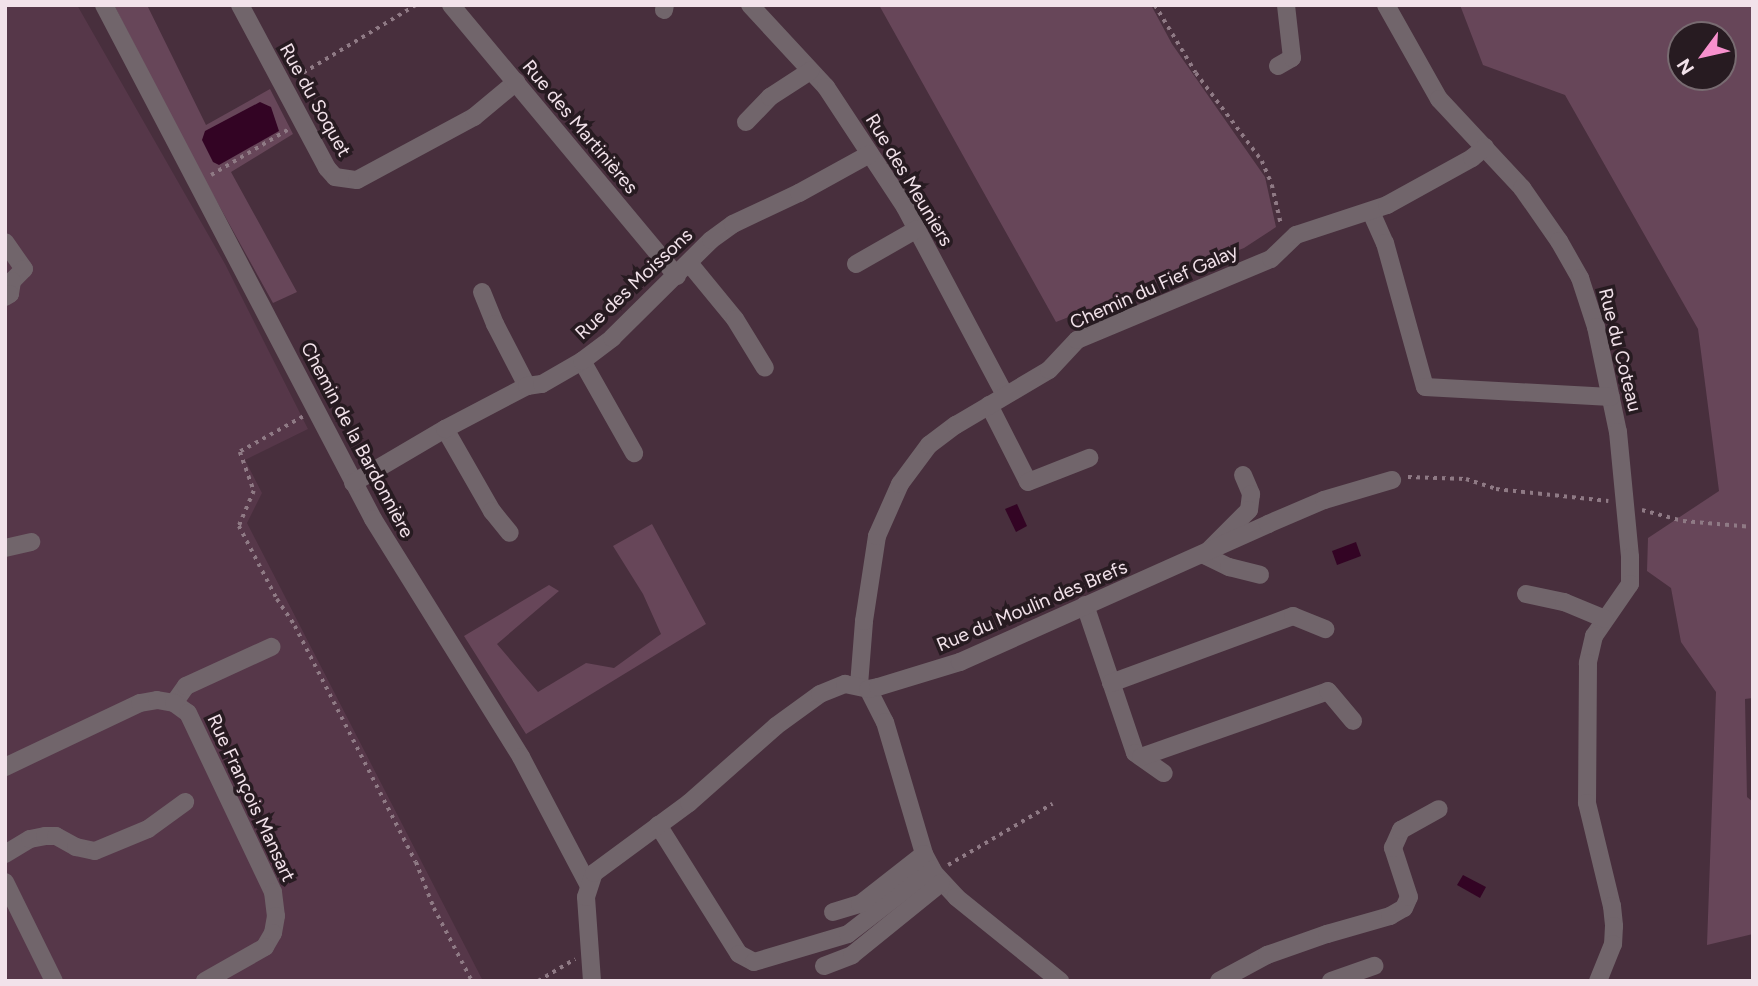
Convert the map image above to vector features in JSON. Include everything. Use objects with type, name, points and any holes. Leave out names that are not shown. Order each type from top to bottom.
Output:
[{"type":"street","name":"Chemin de la Bardonnière","points":[[104,5],[353,483],[407,576],[521,757],[588,884]]},
{"type":"street","name":"Rue du Soquet","points":[[240,5],[327,168],[335,177],[357,180],[474,117],[516,82]]},
{"type":"street","name":"Rue des Martinières","points":[[451,5],[683,270],[735,319],[765,369]]},
{"type":"street","name":"Rue des Meuniers","points":[[750,5],[826,86],[870,153],[917,229],[1005,395]]},
{"type":"street","points":[[1278,66],[1292,58],[1286,5]]},
{"type":"street","name":"Rue du Coteau","points":[[1386,5],[1439,99],[1485,147],[1541,214],[1580,278],[1596,327],[1618,432],[1630,557],[1630,584],[1594,636],[1588,663],[1587,803],[1612,906],[1614,926],[1613,944],[1598,981]]},
{"type":"street","points":[[746,122],[770,97],[810,71]]},
{"type":"street","name":"Chemin du Fief Galay","points":[[864,687],[864,621],[877,536],[890,504],[911,467],[929,445],[1048,370],[1077,340],[1271,258],[1290,241],[1371,212],[1472,158],[1485,147]]},
{"type":"street","name":"Rue des Moissons","points":[[353,483],[445,429],[527,386],[542,384],[582,361],[612,338],[711,240],[733,224],[799,193],[870,153]]},
{"type":"street","points":[[1371,212],[1385,243],[1425,387],[1611,397]]},
{"type":"street","points":[[856,264],[917,229]]},
{"type":"street","points":[[5,242],[24,269],[12,281],[8,296]]},
{"type":"street","points":[[482,292],[527,386]]},
{"type":"street","points":[[582,361],[634,453]]},
{"type":"street","points":[[989,405],[1027,482],[1089,458]]},
{"type":"street","points":[[445,429],[492,511],[510,533]]},
{"type":"street","points":[[1243,475],[1251,494],[1249,510],[1204,555],[1229,568],[1260,576]]},
{"type":"street","name":"Rue du Moulin des Brefs","points":[[588,884],[605,864],[689,803],[776,726],[820,694],[837,686],[864,687],[960,662],[1324,500],[1392,480]]},
{"type":"street","points":[[5,548],[31,542]]},
{"type":"street","points":[[1526,594],[1564,602],[1605,619]]},
{"type":"street","points":[[1085,605],[1135,753],[1164,773]]},
{"type":"street","points":[[1111,683],[1293,616],[1326,629]]},
{"type":"street","points":[[5,767],[140,703],[157,700],[174,703],[186,686],[271,647]]},
{"type":"street","points":[[864,687],[885,722],[933,870],[1060,981]]},
{"type":"street","points":[[1141,757],[1328,691],[1353,721]]},
{"type":"street","name":"Rue François Mansart","points":[[174,703],[188,713],[198,729],[272,892],[276,916],[273,933],[265,947],[205,981]]},
{"type":"street","points":[[5,854],[30,839],[45,836],[56,836],[76,846],[95,851],[148,829],[185,802]]},
{"type":"street","points":[[1219,981],[1267,955],[1390,916],[1404,908],[1409,897],[1392,848],[1401,830],[1439,808]]},
{"type":"street","points":[[658,825],[738,954],[754,962],[848,934],[933,870]]},
{"type":"street","points":[[832,912],[860,904],[933,870]]},
{"type":"street","points":[[824,966],[852,955],[933,870]]},
{"type":"street","points":[[5,882],[48,979]]},
{"type":"street","points":[[588,884],[592,981]]},
{"type":"street","points":[[1331,981],[1374,966]]},
{"type":"path","points":[[283,85],[416,5]]},
{"type":"path","points":[[1156,5],[1196,73],[1262,161],[1290,241]]},
{"type":"path","points":[[197,184],[302,122]]},
{"type":"path","points":[[313,403],[301,420],[240,452],[254,491],[239,526],[277,599],[295,626],[416,862],[435,908],[472,981]]},
{"type":"path","points":[[1392,480],[1418,475],[1466,479],[1496,489],[1593,498],[1683,521],[1753,527]]},
{"type":"path","points":[[933,870],[1052,804]]},
{"type":"path","points":[[538,981],[590,951]]},
{"type":"shaded area","points":[[5,5],[77,5],[225,264],[308,429],[245,460],[262,493],[247,523],[483,981],[5,981]]},
{"type":"shaded area","points":[[114,5],[147,5],[206,125],[270,89],[293,134],[231,172],[297,292],[273,303],[191,155]]},
{"type":"shaded area","points":[[879,5],[1151,5],[1172,44],[1265,177],[1276,227],[1244,248],[1056,322]]},
{"type":"shaded area","points":[[1460,5],[1753,5],[1753,698],[1745,699],[1747,797],[1753,802],[1753,934],[1707,945],[1716,692],[1681,642],[1671,588],[1647,571],[1648,538],[1719,491],[1698,329],[1565,95],[1483,65]]},
{"type":"shaded area","points":[[260,102],[271,107],[279,131],[219,165],[213,162],[202,140],[205,131]]},
{"type":"shaded area","points":[[1017,504],[1027,526],[1016,532],[1005,509]]},
{"type":"shaded area","points":[[652,524],[706,624],[526,734],[464,636],[549,585],[559,591],[497,644],[538,692],[586,663],[614,668],[661,634],[643,594],[613,546]]},
{"type":"shaded area","points":[[1356,542],[1361,556],[1337,565],[1332,551]]},
{"type":"shaded area","points":[[1463,875],[1486,887],[1480,898],[1457,885]]}]
